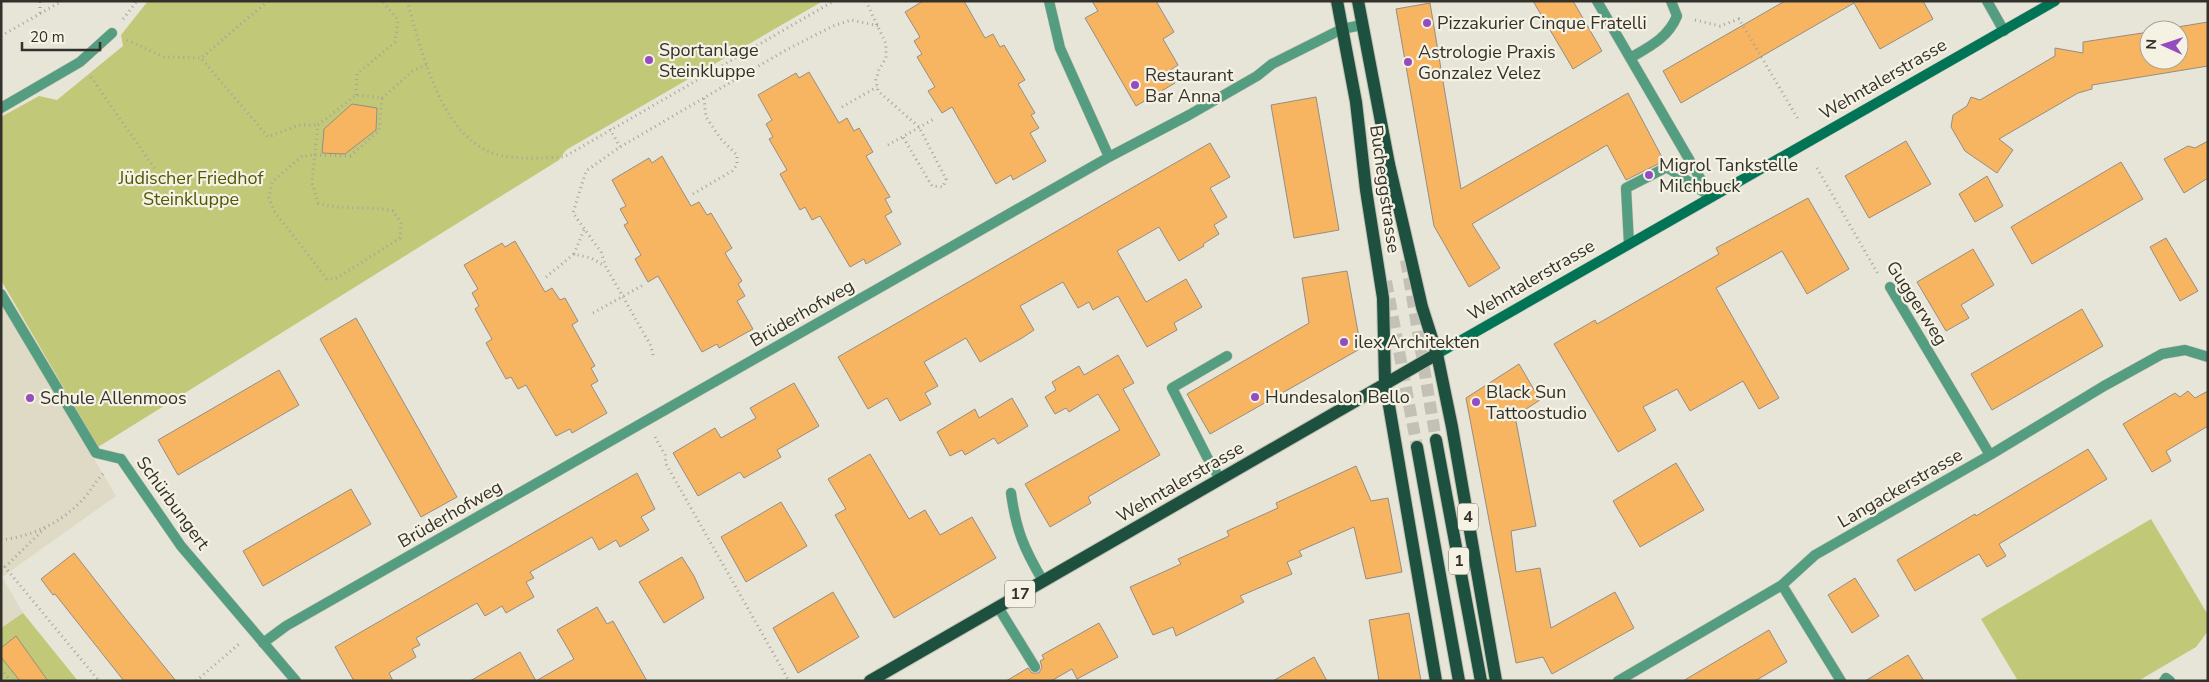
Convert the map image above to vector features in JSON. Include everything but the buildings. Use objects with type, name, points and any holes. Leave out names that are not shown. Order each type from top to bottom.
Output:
[{"type":"main road","name":"Bucheggstrasse","points":[[1337,1],[1356,102],[1366,190],[1383,298],[1385,382],[1436,681]]},
{"type":"main road","name":"Bucheggstrasse","points":[[1358,1],[1389,164],[1422,307],[1437,354]]},
{"type":"main road","name":"Wehntalerstrasse","points":[[870,681],[1385,382],[1437,354]]},
{"type":"main road","name":"4","points":[[1437,354],[1454,433],[1496,681]]},
{"type":"main road","name":"1","points":[[1436,440],[1481,681]]},
{"type":"main road","name":"1","points":[[1417,447],[1459,681]]},
{"type":"street","points":[[1049,1],[1060,48],[1109,157]]},
{"type":"street","points":[[1597,1],[1712,197]]},
{"type":"street","points":[[1630,58],[1660,40],[1673,27],[1677,16],[1671,1]]},
{"type":"street","points":[[1987,1],[2004,31]]},
{"type":"street","name":"Wehntalerstrasse","points":[[1437,354],[2055,1]]},
{"type":"street","name":"Brüderhofweg","points":[[263,643],[286,626],[1109,157],[1189,116],[1257,76],[1272,64],[1342,29],[1362,25]]},
{"type":"street","points":[[1,108],[80,62],[112,33]]},
{"type":"street","points":[[1629,244],[1626,188],[1667,167],[1712,197]]},
{"type":"street","name":"Guggerweg","points":[[1890,288],[1990,455]]},
{"type":"street","name":"Schürbungert","points":[[1,294],[96,453],[121,459],[181,546],[296,681]]},
{"type":"street","name":"Langackerstrasse","points":[[1618,681],[1782,586],[1815,556],[1990,455],[2104,386],[2162,354],[2185,350],[2208,357]]},
{"type":"street","points":[[1220,479],[1172,388],[1227,356]]},
{"type":"street","points":[[1011,493],[1014,520],[1023,547],[1043,581]]},
{"type":"street","points":[[1782,586],[1841,681]]},
{"type":"street","points":[[998,607],[1035,668]]},
{"type":"street","points":[[2164,681],[2166,678],[2170,681]]},
{"type":"path","points":[[40,1],[40,14]]},
{"type":"path","points":[[51,1],[56,4]]},
{"type":"path","points":[[1,36],[62,1]]},
{"type":"path","points":[[112,33],[137,1]]},
{"type":"path","points":[[128,40],[164,57],[201,58],[268,1]]},
{"type":"path","points":[[356,95],[357,74],[395,42],[398,20],[382,1]]},
{"type":"path","points":[[407,1],[437,91],[454,121],[466,136],[483,149],[504,155],[534,159],[564,157],[834,1]]},
{"type":"path","points":[[866,1],[886,44],[886,58],[876,80],[878,91],[884,99],[919,128],[946,179],[942,187],[932,186],[903,137]]},
{"type":"path","points":[[1677,16],[1720,26],[1739,19],[1798,119]]},
{"type":"path","points":[[653,355],[651,346],[606,266],[601,252],[573,213],[586,171],[620,147],[786,50],[833,26],[851,20],[879,26]]},
{"type":"path","points":[[201,58],[268,137],[299,126],[318,125],[356,95],[382,98]]},
{"type":"path","points":[[80,62],[154,169]]},
{"type":"path","points":[[318,125],[315,155],[312,182],[318,203],[332,208],[378,208],[393,211],[401,223],[400,238],[335,279],[327,279],[274,211],[269,198],[272,182],[302,156],[315,155],[350,156],[379,131],[382,98],[414,70],[427,65]]},
{"type":"path","points":[[842,107],[877,86]]},
{"type":"path","points":[[693,194],[732,171],[737,165],[737,155],[721,139],[706,118],[704,98]]},
{"type":"path","points":[[888,145],[934,119]]},
{"type":"path","points":[[610,129],[620,147]]},
{"type":"path","name":"Guggerweg","points":[[1817,168],[1878,275],[1890,288]]},
{"type":"path","points":[[546,278],[574,254],[584,230]]},
{"type":"path","points":[[574,254],[591,258],[606,266]]},
{"type":"path","points":[[593,313],[644,284]]},
{"type":"path","points":[[646,421],[665,455],[666,464],[789,681]]},
{"type":"path","points":[[99,681],[5,567],[45,528],[64,516],[86,496],[98,478],[106,471]]},
{"type":"path","points":[[1,540],[16,538],[45,528]]},
{"type":"path","points":[[196,681],[238,644]]},
{"type":"path","points":[[1,669],[11,681]]},
{"type":"shaded area","name":"Schule Allenmoos","points":[[1,301],[116,496],[2,577],[23,613],[1,628]]},
{"type":"green space","name":"Jüdischer Friedhof Steinkluppe","points":[[148,1],[823,1],[566,150],[559,160],[98,447],[1,280],[1,117],[39,96],[57,100],[123,46],[121,35]]},
{"type":"green space","points":[[2151,519],[2208,615],[2208,631],[2196,647],[2138,681],[2018,681],[1981,619]]},
{"type":"green space","points":[[23,613],[78,681],[1,681],[1,628]]},
{"type":"tunnel","points":[[1406,260],[1436,440]]},
{"type":"tunnel","points":[[1386,281],[1417,447]]},
{"type":"place","name":"Pizzakurier Cinque Fratelli","points":[[1427,23]]},
{"type":"place","name":"Sportanlage Steinkluppe","points":[[649,60]]},
{"type":"place","name":"Astrologie Praxis Gonzalez Velez","points":[[1408,62]]},
{"type":"place","name":"Restaurant Bar Anna","points":[[1135,85]]},
{"type":"place","name":"Migrol Tankstelle Milchbuck","points":[[1649,175]]},
{"type":"place","name":"ilex Architekten","points":[[1344,342]]},
{"type":"place","name":"Hundesalon Bello","points":[[1255,397]]},
{"type":"place","name":"Schule Allenmoos","points":[[30,398]]},
{"type":"place","name":"Black Sun Tattoostudio","points":[[1476,402]]}]
